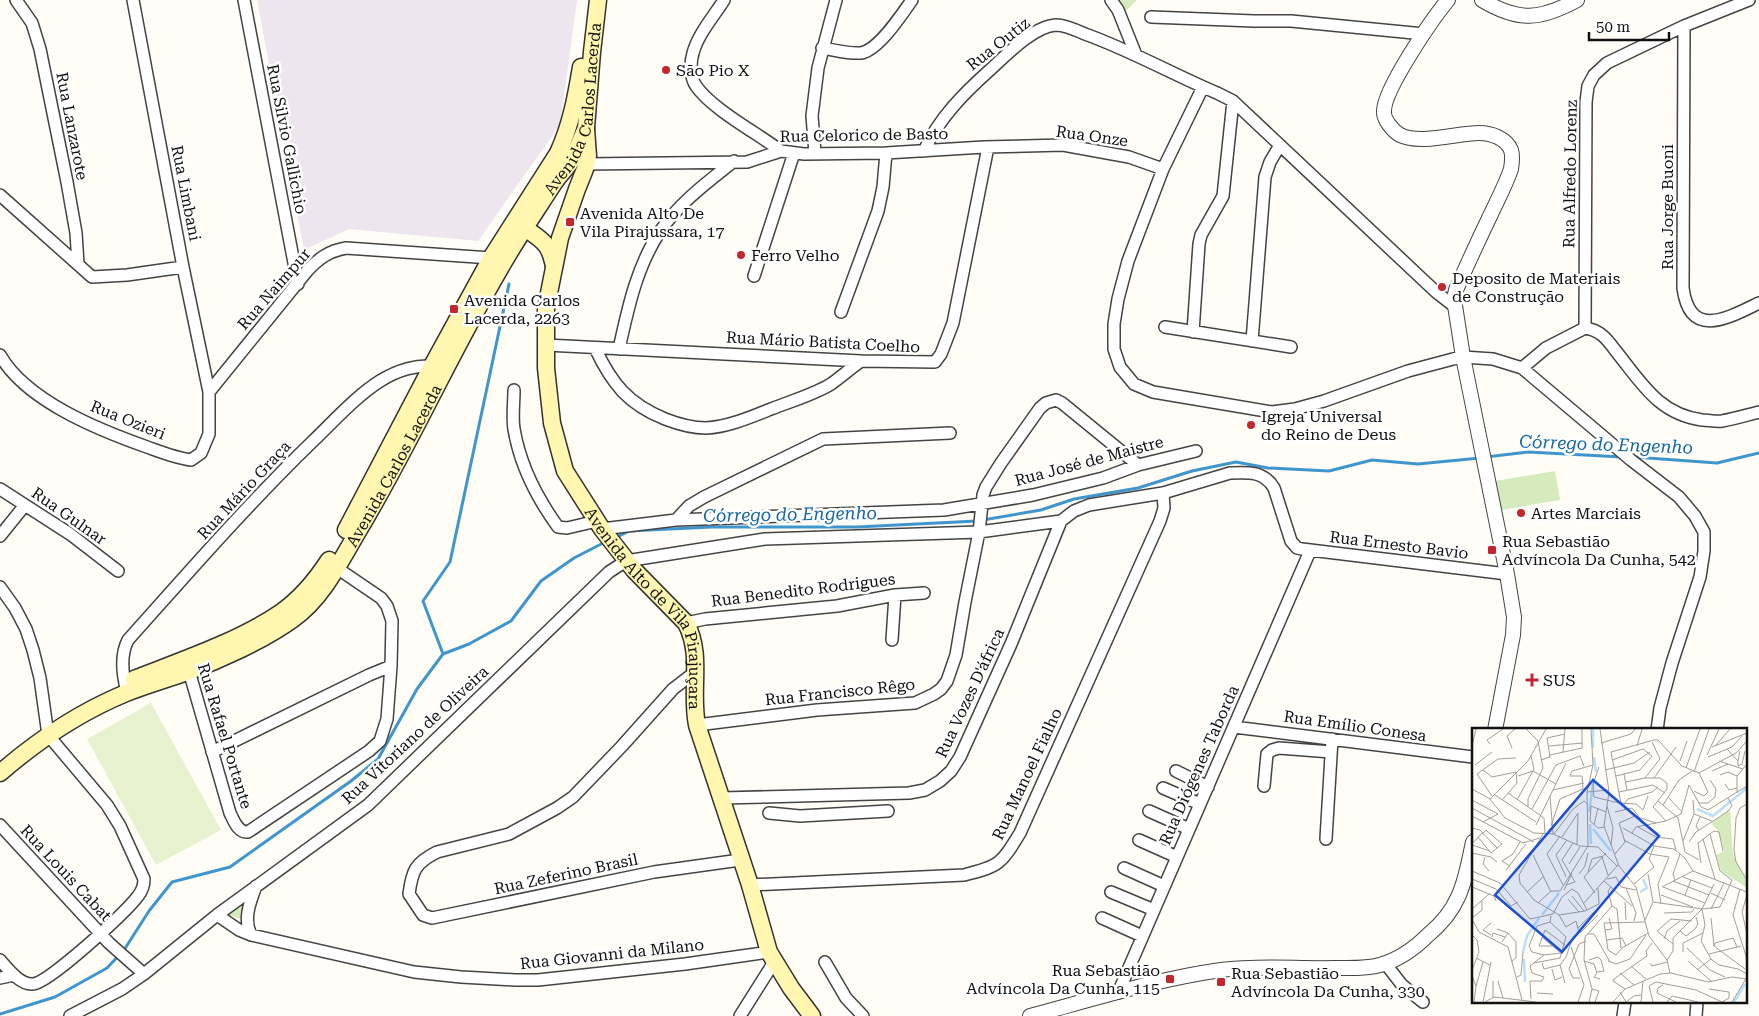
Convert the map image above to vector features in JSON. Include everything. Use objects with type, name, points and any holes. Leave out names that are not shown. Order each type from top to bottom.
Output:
[{"type":"main road","name":"Avenida Carlos Lacerda","points":[[0,760],[47,729],[98,706],[126,687],[187,665],[238,650],[292,620],[317,595],[332,565],[372,508],[439,367],[497,261],[521,211],[570,156],[569,128],[576,95],[588,0]]},
{"type":"main road","name":"Avenida Carlos Lacerda","points":[[497,261],[530,232],[555,181],[586,128],[598,0]]},
{"type":"main road","name":"Avenida Alto de Vila Pirajuçara","points":[[570,156],[578,175],[577,189],[561,235],[546,308],[546,368],[550,407],[560,457],[574,485],[623,558],[686,623],[694,645],[696,660],[693,699],[697,724],[722,798],[740,860],[750,885],[772,957],[791,988],[812,1016]]},
{"type":"main road","points":[[521,211],[522,221],[530,232],[545,243],[551,252],[554,266]]},
{"type":"main road","points":[[530,232],[561,235]]},
{"type":"main road","name":"Avenida Carlos Lacerda","points":[[0,773],[47,729]]},
{"type":"street","name":"Rua Lanzarote","points":[[16,0],[32,23],[40,49],[76,233],[78,264]]},
{"type":"street","name":"Rua Limbani","points":[[133,0],[183,268],[209,392]]},
{"type":"street","name":"Rua Silvio Gallichio","points":[[244,0],[298,284]]},
{"type":"street","points":[[724,0],[700,36],[693,52],[691,64],[695,85],[708,100],[781,152]]},
{"type":"street","points":[[814,153],[812,116],[818,68],[836,0]]},
{"type":"street","points":[[822,48],[852,53],[864,52],[874,48],[912,0]]},
{"type":"street","points":[[1112,0],[1118,10],[1136,56]]},
{"type":"street","points":[[1448,0],[1436,15],[1396,78],[1385,102],[1384,116],[1400,134],[1410,138],[1479,133],[1495,135],[1511,149],[1512,158],[1507,179],[1456,290],[1454,306],[1514,617],[1513,635],[1496,728]]},
{"type":"street","points":[[1482,0],[1510,14],[1534,16],[1556,11],[1577,0]]},
{"type":"street","name":"Rua Alfredo Lorenz","points":[[1585,328],[1586,102],[1588,86],[1594,75],[1607,63],[1684,26],[1749,0]]},
{"type":"street","points":[[1151,16],[1291,21],[1424,34]]},
{"type":"street","name":"Rua Outiz","points":[[924,151],[948,112],[972,86],[1022,42],[1043,29],[1056,25],[1070,28],[1098,38],[1233,101],[1436,292],[1454,306]]},
{"type":"street","name":"Rua Jorge Buoni","points":[[1684,26],[1682,288],[1685,303],[1690,313],[1695,317],[1716,321],[1759,303]]},
{"type":"street","points":[[1203,87],[1162,169],[1128,261],[1118,299],[1114,324],[1116,359],[1124,373],[1134,384],[1154,392],[1272,412],[1295,409],[1324,401],[1408,371],[1463,358],[1493,359],[1522,368],[1631,460],[1679,497],[1700,523],[1705,538],[1700,577],[1672,663],[1660,708],[1657,728]]},
{"type":"street","points":[[1193,332],[1199,244],[1201,235],[1223,196],[1233,101]]},
{"type":"street","name":"Rua Onze","points":[[986,147],[1063,145],[1129,157],[1162,169]]},
{"type":"street","points":[[1252,341],[1265,177],[1270,162],[1280,145]]},
{"type":"street","name":"Rua Celorico de Basto","points":[[570,156],[748,162],[781,152],[886,153],[986,147]]},
{"type":"street","name":"Rua Mário Batista Coelho","points":[[546,345],[933,363],[942,354],[953,323],[960,294],[986,147]]},
{"type":"street","points":[[754,276],[794,153]]},
{"type":"street","points":[[841,312],[878,210],[883,187],[886,153]]},
{"type":"street","points":[[619,349],[638,278],[661,230],[686,202],[734,161]]},
{"type":"street","points":[[0,195],[87,274],[95,278],[183,268]]},
{"type":"street","name":"Rua Naimpur","points":[[209,392],[318,260],[329,253],[346,248],[497,261]]},
{"type":"street","points":[[1165,328],[1291,348]]},
{"type":"street","points":[[1522,368],[1546,348],[1585,328],[1601,333],[1649,392],[1664,406],[1677,414],[1692,418],[1721,421],[1759,412]]},
{"type":"street","points":[[595,348],[609,376],[635,404],[648,412],[675,423],[705,428],[724,426],[816,392],[861,360]]},
{"type":"street","name":"Rua Ozieri","points":[[0,355],[9,368],[36,394],[58,408],[116,436],[188,460],[196,457],[206,444],[209,434],[209,392]]},
{"type":"street","name":"Rua Mário Graça","points":[[126,687],[124,649],[128,640],[278,475],[380,381],[414,367],[439,367]]},
{"type":"street","name":"Rua José de Maistre","points":[[514,390],[514,428],[522,464],[543,506],[558,527],[567,528],[602,528],[676,520],[982,507],[1103,478],[1138,465],[1196,451]]},
{"type":"street","name":"Rua Francisco Rêgo","points":[[697,724],[817,710],[915,703],[936,693],[947,681],[955,662],[986,487],[1040,408],[1053,400],[1062,403],[1138,465]]},
{"type":"street","points":[[676,520],[689,506],[704,497],[823,439],[950,433]]},
{"type":"street","name":"Rua Ernesto Bavio","points":[[1163,493],[1230,473],[1262,475],[1269,480],[1274,488],[1291,541],[1297,548],[1507,574]]},
{"type":"street","name":"Rua Gulnar","points":[[0,489],[70,534],[118,571]]},
{"type":"street","points":[[623,558],[765,539],[979,529],[1062,521],[1074,511],[1088,505],[1163,493]]},
{"type":"street","name":"Rua Manoel Fialho","points":[[750,885],[964,875],[988,869],[999,863],[1020,833],[1156,530],[1164,508],[1163,493]]},
{"type":"street","points":[[0,536],[25,505]]},
{"type":"street","name":"Rua Vozes D'áfrica","points":[[722,798],[909,793],[932,787],[946,777],[960,757],[971,734],[1062,521]]},
{"type":"street","name":"Rua Diógenes Taborda","points":[[1118,992],[1310,551]]},
{"type":"street","name":"Rua Vitoriano de Oliveira","points":[[70,1016],[122,989],[144,974],[217,915],[368,805],[623,558]]},
{"type":"street","name":"Rua Rafael Portante","points":[[187,665],[232,818],[240,830],[245,833],[253,830],[369,751],[380,741],[387,720],[392,622],[387,606],[376,593],[332,565]]},
{"type":"street","points":[[0,587],[15,608],[26,629],[40,678],[47,729],[108,805],[120,826],[144,879],[139,895],[100,934],[41,982],[28,984],[14,975],[0,960]]},
{"type":"street","name":"Rua Benedito Rodrigues","points":[[686,623],[705,619],[837,606],[895,595],[924,593]]},
{"type":"street","points":[[892,640],[895,595]]},
{"type":"street","points":[[212,752],[391,666]]},
{"type":"street","name":"Rua Zeferino Brasil","points":[[695,672],[679,683],[668,694],[606,764],[573,797],[557,808],[509,834],[437,852],[429,856],[414,869],[410,881],[410,897],[423,915],[432,918],[654,872],[740,860]]},
{"type":"street","name":"Rua Emílio Conesa","points":[[1234,727],[1472,757]]},
{"type":"street","points":[[1326,839],[1332,739]]},
{"type":"street","points":[[1264,786],[1267,754],[1272,750],[1279,748],[1331,752]]},
{"type":"street","points":[[1176,772],[1208,787]]},
{"type":"street","points":[[1163,788],[1200,804]]},
{"type":"street","points":[[795,796],[800,816]]},
{"type":"street","points":[[769,813],[800,816],[888,811]]},
{"type":"street","points":[[1149,811],[1189,829]]},
{"type":"street","name":"Rua Louis Cabat","points":[[0,825],[100,934],[144,974]]},
{"type":"street","points":[[1139,840],[1177,857]]},
{"type":"street","points":[[1030,1016],[1190,975],[1236,968],[1359,968],[1385,963],[1420,943],[1449,912],[1458,898],[1463,885],[1472,846]]},
{"type":"street","points":[[1124,868],[1164,886]]},
{"type":"street","points":[[251,935],[247,924],[247,914],[256,886]]},
{"type":"street","points":[[1110,892],[1154,910]]},
{"type":"street","name":"Rua Giovanni da Milano","points":[[217,915],[239,930],[251,935],[414,972],[461,977],[538,980],[685,964],[772,957]]},
{"type":"street","points":[[1102,918],[1142,936]]},
{"type":"street","points":[[740,1016],[772,957]]},
{"type":"street","points":[[825,962],[846,998],[864,1016]]},
{"type":"street","points":[[1385,963],[1402,985],[1424,1002]]},
{"type":"street","points":[[0,978],[14,975]]},
{"type":"shaded area","points":[[257,0],[577,0],[560,125],[478,241],[349,229],[304,250]]},
{"type":"green space","points":[[1104,0],[1137,0],[1120,17]]},
{"type":"green space","points":[[1555,471],[1560,500],[1501,510],[1495,481]]},
{"type":"green space","points":[[151,703],[221,830],[156,865],[87,739]]},
{"type":"green space","points":[[246,895],[242,919],[225,914]]},
{"type":"waterway","points":[[443,654],[423,601],[450,562],[509,284]]},
{"type":"waterway","name":"Córrego do Engenho","points":[[1486,457],[1528,452],[1622,457]]},
{"type":"waterway","name":"Córrego do Engenho","points":[[1634,457],[1717,463],[1759,453]]},
{"type":"waterway","name":"Córrego do Engenho","points":[[983,520],[1041,510],[1074,499],[1138,488],[1192,471],[1236,462],[1268,468],[1329,471],[1372,460],[1418,464],[1480,458]]},
{"type":"waterway","name":"Córrego do Engenho","points":[[615,538],[629,531],[712,527],[857,527],[977,521]]},
{"type":"waterway","name":"Córrego do Engenho","points":[[0,1014],[55,997],[107,968],[124,950],[149,911],[172,882],[230,867],[351,781],[378,759],[417,689],[443,654],[469,644],[511,621],[541,581],[574,558],[605,542]]},
{"type":"place","name":"São Pio X","points":[[666,70]]},
{"type":"place","name":"Avenida Alto De Vila Pirajussara, 17","points":[[570,222]]},
{"type":"place","name":"Ferro Velho","points":[[741,255]]},
{"type":"place","name":"Deposito de Materiais de Construção","points":[[1442,287]]},
{"type":"place","name":"Avenida Carlos Lacerda, 2263","points":[[454,309]]},
{"type":"place","name":"Igreja Universal do Reino de Deus","points":[[1251,425]]},
{"type":"place","name":"Artes Marciais","points":[[1521,513]]},
{"type":"place","name":"Rua Sebastião Advíncola Da Cunha, 542","points":[[1492,550]]},
{"type":"place","name":"SUS","points":[[1532,680]]},
{"type":"place","name":"Rua Sebastião Advíncola Da Cunha, 115","points":[[1170,979]]},
{"type":"place","name":"Rua Sebastião Advíncola Da Cunha, 330","points":[[1221,982]]}]
